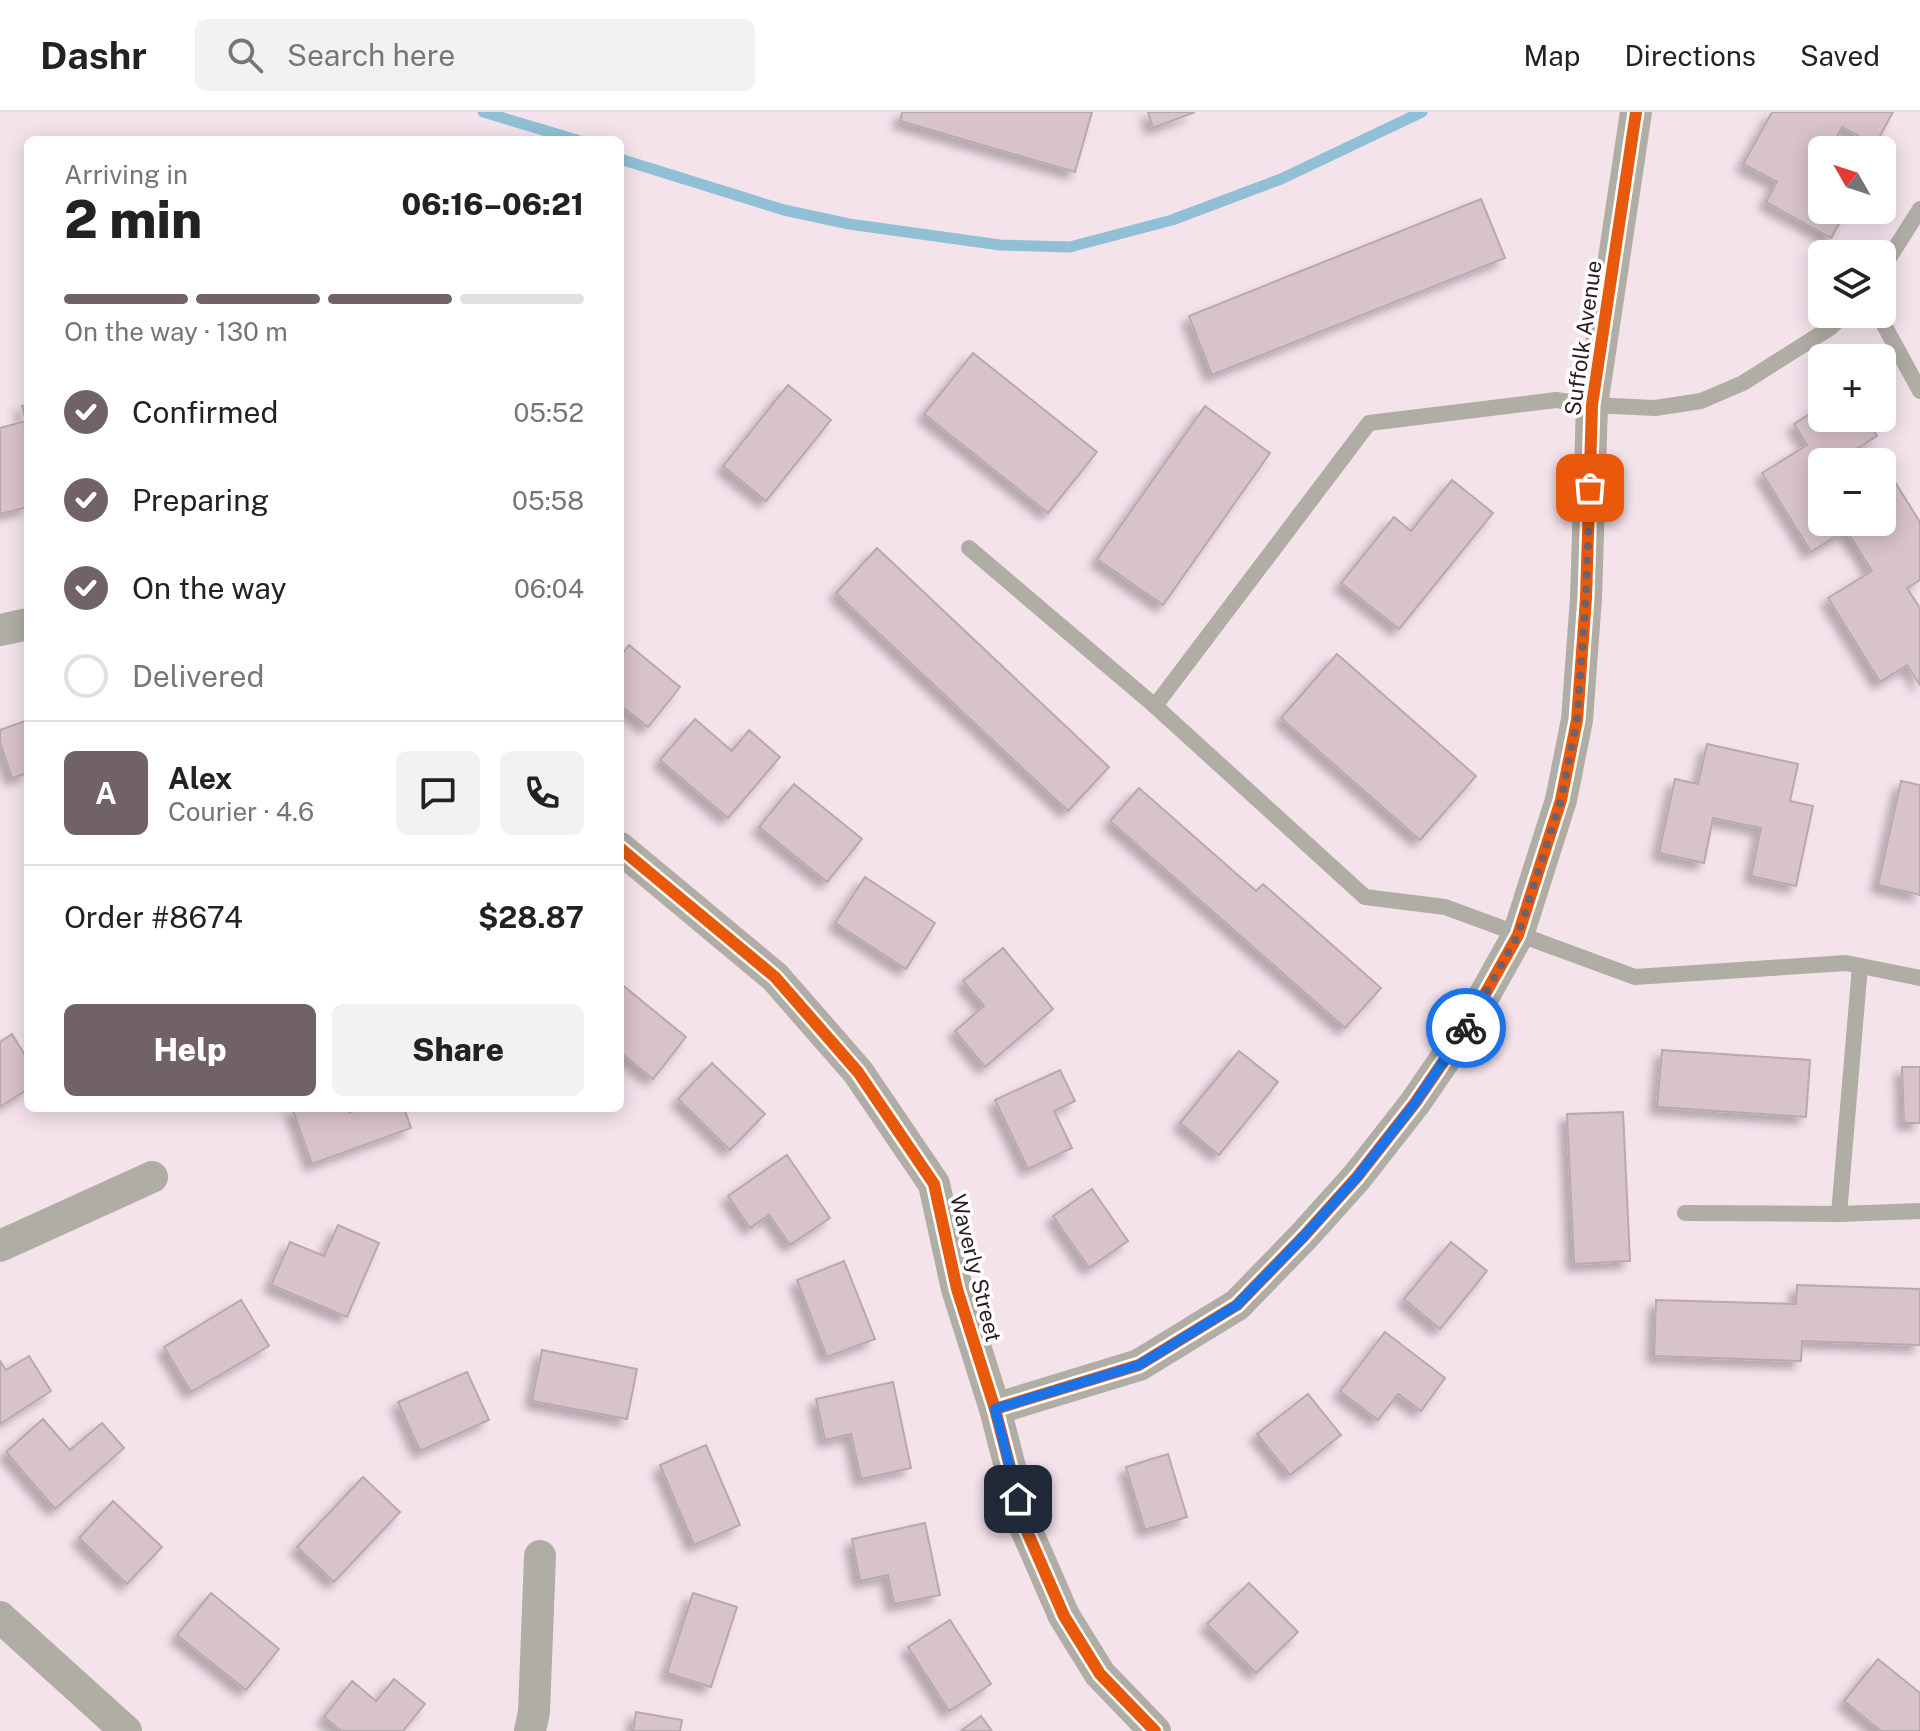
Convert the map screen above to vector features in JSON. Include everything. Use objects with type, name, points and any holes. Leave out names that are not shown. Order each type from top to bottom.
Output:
[{"type":"street","name":"Suffolk Avenue","points":[[995,1409],[1139,1365],[1237,1305],[1336,1200],[1415,1103],[1465,1030],[1518,935],[1561,800],[1577,720],[1586,598],[1592,405],[1636,112]]},
{"type":"street","points":[[0,630],[24,625]]},
{"type":"street","name":"Waverly Street","points":[[624,851],[775,977],[858,1072],[934,1184],[957,1289],[995,1409],[1026,1529],[1064,1616],[1100,1674],[1155,1731]]},
{"type":"street","points":[[0,1246],[152,1177]]},
{"type":"street","points":[[530,1731],[534,1712],[540,1556]]},
{"type":"street","points":[[0,1617],[126,1731]]},
{"type":"lane","points":[[1896,247],[1920,209]]},
{"type":"lane","points":[[1155,706],[1369,423],[1556,400],[1655,408],[1701,401],[1743,383],[1830,328]]},
{"type":"lane","points":[[1886,328],[1920,391]]},
{"type":"lane","points":[[969,548],[1155,706],[1365,897],[1445,907],[1635,977],[1846,963],[1920,978]]},
{"type":"lane","points":[[1839,1214],[1860,966]]},
{"type":"lane","points":[[1685,1213],[1920,1211]]},
{"type":"building","points":[[902,112],[1092,112],[1075,172],[900,121]]},
{"type":"building","points":[[1148,112],[1195,112],[1153,128]]},
{"type":"building","points":[[1772,112],[1893,112],[1880,136],[1858,136],[1842,127],[1837,136],[1808,136],[1808,224],[1839,224],[1831,238],[1766,202],[1777,182],[1743,164]]},
{"type":"building","points":[[1481,199],[1505,258],[1212,375],[1189,316]]},
{"type":"building","points":[[973,353],[1097,452],[1048,513],[924,414]]},
{"type":"building","points":[[788,385],[831,420],[766,501],[723,466]]},
{"type":"building","points":[[1205,406],[1270,453],[1163,605],[1097,559]]},
{"type":"building","points":[[1808,415],[1808,432],[1875,432],[1877,436],[1858,448],[1808,448],[1808,536],[1836,536],[1811,552],[1762,473],[1807,445],[1794,424]]},
{"type":"building","points":[[24,422],[24,508],[0,514],[0,428]]},
{"type":"building","points":[[1452,480],[1493,513],[1399,629],[1341,583],[1394,517],[1411,531]]},
{"type":"building","points":[[1896,484],[1920,522],[1920,580],[1907,588],[1920,608],[1920,685],[1907,665],[1880,682],[1828,598],[1872,571],[1850,536],[1896,536]]},
{"type":"building","points":[[877,548],[1109,767],[1068,811],[836,593]]},
{"type":"building","points":[[629,645],[680,687],[648,727],[624,708],[624,652]]},
{"type":"building","points":[[1337,654],[1476,776],[1420,840],[1281,718]]},
{"type":"building","points":[[695,719],[732,751],[749,730],[780,757],[728,818],[660,760]]},
{"type":"building","points":[[24,721],[24,774],[12,778],[0,742],[0,730]]},
{"type":"building","points":[[1707,744],[1798,764],[1790,801],[1813,806],[1796,886],[1751,876],[1761,828],[1713,818],[1704,863],[1659,853],[1675,779],[1698,784]]},
{"type":"building","points":[[1901,781],[1920,785],[1920,895],[1878,885]]},
{"type":"building","points":[[794,784],[862,839],[827,882],[759,827]]},
{"type":"building","points":[[1139,788],[1256,891],[1263,884],[1381,988],[1345,1028],[1110,821]]},
{"type":"building","points":[[865,877],[935,923],[906,969],[835,923]]},
{"type":"building","points":[[1003,948],[1053,1009],[985,1067],[955,1031],[984,1006],[963,981]]},
{"type":"building","points":[[624,986],[686,1037],[653,1079],[624,1055]]},
{"type":"building","points":[[12,1034],[24,1054],[24,1092],[0,1107],[0,1042]]},
{"type":"building","points":[[1662,1050],[1810,1060],[1806,1117],[1657,1107]]},
{"type":"building","points":[[1239,1051],[1278,1082],[1219,1155],[1180,1123]]},
{"type":"building","points":[[712,1063],[765,1114],[730,1150],[678,1099]]},
{"type":"building","points":[[1902,1067],[1920,1067],[1920,1123],[1904,1123]]},
{"type":"building","points":[[1060,1070],[1075,1101],[1054,1111],[1072,1148],[1028,1169],[995,1100]]},
{"type":"building","points":[[293,1112],[405,1112],[411,1128],[312,1164]]},
{"type":"building","points":[[1623,1112],[1630,1261],[1574,1264],[1567,1114]]},
{"type":"building","points":[[787,1155],[830,1218],[790,1245],[769,1215],[750,1228],[728,1196]]},
{"type":"building","points":[[1092,1189],[1128,1241],[1089,1268],[1053,1216]]},
{"type":"building","points":[[338,1225],[379,1243],[347,1317],[271,1285],[290,1242],[324,1256]]},
{"type":"building","points":[[1451,1242],[1487,1271],[1440,1329],[1404,1299]]},
{"type":"building","points":[[844,1261],[875,1339],[827,1357],[797,1280]]},
{"type":"building","points":[[1797,1285],[1920,1289],[1920,1345],[1802,1341],[1801,1361],[1654,1356],[1656,1300],[1796,1304]]},
{"type":"building","points":[[241,1300],[269,1346],[191,1392],[164,1347]]},
{"type":"building","points":[[1385,1332],[1445,1378],[1421,1411],[1398,1394],[1378,1420],[1340,1391]]},
{"type":"building","points":[[542,1350],[637,1369],[627,1419],[532,1401]]},
{"type":"building","points":[[29,1356],[51,1391],[0,1424],[0,1361],[6,1370]]},
{"type":"building","points":[[467,1372],[489,1420],[420,1451],[398,1402]]},
{"type":"building","points":[[893,1382],[911,1468],[861,1479],[851,1434],[825,1440],[816,1399]]},
{"type":"building","points":[[1308,1394],[1341,1435],[1290,1475],[1257,1434]]},
{"type":"building","points":[[43,1419],[70,1450],[102,1423],[124,1448],[55,1509],[6,1452]]},
{"type":"building","points":[[706,1445],[740,1525],[694,1545],[660,1465]]},
{"type":"building","points":[[1168,1454],[1187,1517],[1145,1530],[1126,1467]]},
{"type":"building","points":[[363,1477],[400,1512],[334,1582],[297,1547]]},
{"type":"building","points":[[113,1501],[162,1547],[127,1584],[79,1538]]},
{"type":"building","points":[[925,1523],[940,1595],[894,1604],[888,1575],[860,1581],[852,1539]]},
{"type":"building","points":[[1249,1583],[1298,1632],[1256,1673],[1207,1624]]},
{"type":"building","points":[[211,1593],[279,1649],[246,1690],[177,1635]]},
{"type":"building","points":[[693,1593],[737,1607],[711,1687],[667,1673]]},
{"type":"building","points":[[950,1620],[991,1684],[949,1711],[908,1647]]},
{"type":"building","points":[[1878,1659],[1920,1693],[1920,1731],[1881,1731],[1844,1701]]},
{"type":"building","points":[[394,1679],[425,1704],[403,1731],[341,1731],[324,1717],[352,1681],[376,1701]]},
{"type":"building","points":[[636,1712],[682,1720],[680,1731],[633,1731]]},
{"type":"building","points":[[981,1716],[992,1731],[961,1731]]},
{"type":"waterway","points":[[483,112],[564,136]]},
{"type":"waterway","points":[[624,160],[784,210],[849,224],[1000,245],[1070,247],[1172,220],[1281,179],[1422,112]]},
{"type":"cycle path","points":[[995,1409],[1139,1365],[1237,1305],[1357,1177],[1415,1103],[1465,1030],[1518,935],[1561,800],[1577,720],[1586,598],[1592,405],[1636,112]]},
{"type":"cycle path","points":[[624,851],[775,977],[858,1072],[934,1184],[957,1289],[995,1409],[1026,1529],[1064,1616],[1100,1674],[1155,1731]]},
{"type":"way so far","points":[[1466,1028],[1518,935],[1561,800],[1577,720],[1590,488]]},
{"type":"route","points":[[1018,1499],[995,1409],[1139,1365],[1237,1305],[1357,1177],[1415,1103],[1466,1028]]}]
